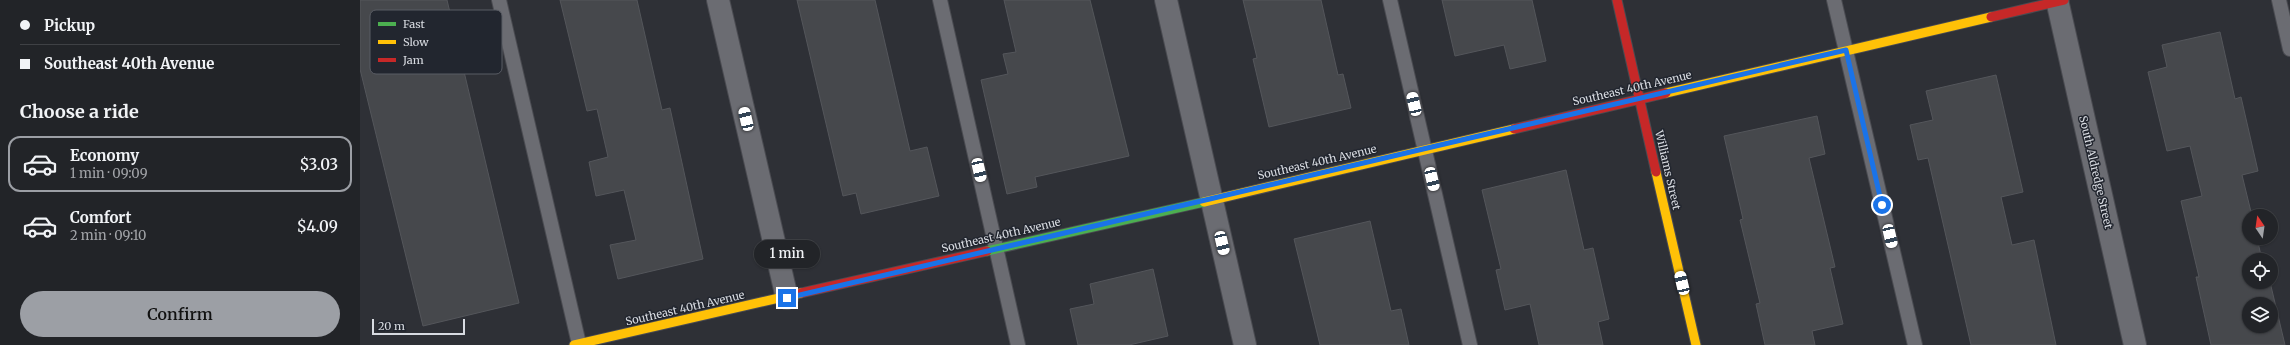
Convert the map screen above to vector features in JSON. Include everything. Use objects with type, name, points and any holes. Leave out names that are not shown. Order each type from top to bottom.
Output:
[{"type":"street","points":[[718,0],[787,298]]},
{"type":"street","points":[[1166,0],[1245,345]]},
{"type":"street","name":"Williams Street","points":[[1617,0],[1696,345]]},
{"type":"street","name":"Southeast 40th Avenue","points":[[577,344],[787,298],[996,248],[1211,200],[2059,0]]},
{"type":"street","name":"South Aldredge Street","points":[[2059,0],[2135,345]]},
{"type":"lane","points":[[499,0],[501,10]]},
{"type":"lane","points":[[940,0],[1018,345]]},
{"type":"lane","points":[[1390,0],[1470,345]]},
{"type":"lane","points":[[1834,0],[1915,345]]},
{"type":"lane","points":[[2279,0],[2290,49]]},
{"type":"lane","points":[[502,13],[577,344]]},
{"type":"building","points":[[360,0],[447,0],[449,10],[370,10],[370,74],[465,74],[519,303],[423,326],[360,69]]},
{"type":"building","points":[[560,0],[637,0],[662,110],[670,108],[703,259],[618,279],[610,245],[636,240],[624,190],[596,196],[589,162],[608,157],[597,109],[587,111]]},
{"type":"building","points":[[797,0],[875,0],[910,151],[927,147],[939,196],[861,214],[856,193],[843,196]]},
{"type":"building","points":[[1004,0],[1090,0],[1129,156],[1035,177],[1037,187],[1007,194],[981,80],[1008,74],[1003,54],[1016,52]]},
{"type":"building","points":[[1243,0],[1321,0],[1338,75],[1343,74],[1351,108],[1269,127],[1253,59],[1257,58]]},
{"type":"building","points":[[1442,0],[1532,0],[1546,61],[1510,69],[1504,45],[1455,56]]},
{"type":"building","points":[[2220,32],[2235,99],[2241,97],[2258,171],[2242,175],[2250,209],[2242,209],[2242,245],[2259,245],[2260,253],[2242,253],[2242,289],[2272,289],[2274,297],[2242,297],[2242,333],[2278,333],[2278,316],[2285,345],[2211,345],[2196,277],[2199,277],[2181,201],[2202,196],[2190,146],[2167,151],[2148,72],[2167,67],[2162,45]]},
{"type":"building","points":[[1996,75],[2023,192],[2001,197],[2012,245],[2034,240],[2056,345],[1971,345],[1928,158],[1918,160],[1910,125],[1933,120],[1926,91]]},
{"type":"building","points":[[1817,116],[1825,154],[1809,158],[1835,267],[1830,268],[1843,324],[1812,331],[1815,345],[1765,345],[1756,304],[1760,303],[1740,220],[1743,219],[1724,136]]},
{"type":"building","points":[[1566,170],[1584,250],[1593,248],[1609,319],[1598,322],[1603,345],[1539,345],[1530,304],[1505,310],[1496,270],[1501,269],[1482,190]]},
{"type":"building","points":[[1370,221],[1391,311],[1401,309],[1409,345],[1320,345],[1294,239]]},
{"type":"building","points":[[1153,269],[1168,336],[1129,345],[1078,345],[1070,309],[1094,304],[1090,284]]},
{"type":"traffic: fast","points":[[987,251],[1204,202]]},
{"type":"traffic: slow","points":[[1666,93],[1991,17]]},
{"type":"traffic: slow","points":[[1204,202],[1514,129]]},
{"type":"traffic: slow","points":[[1656,172],[1696,345]]},
{"type":"traffic: slow","points":[[574,345],[801,293]]},
{"type":"traffic: jam","points":[[1617,0],[1656,172]]},
{"type":"traffic: jam","points":[[1991,17],[2064,0]]},
{"type":"traffic: jam","points":[[1514,129],[1666,93]]},
{"type":"traffic: jam","points":[[801,293],[987,251]]},
{"type":"route","points":[[787,298],[996,248],[1211,200],[1846,50],[1882,205]]}]
